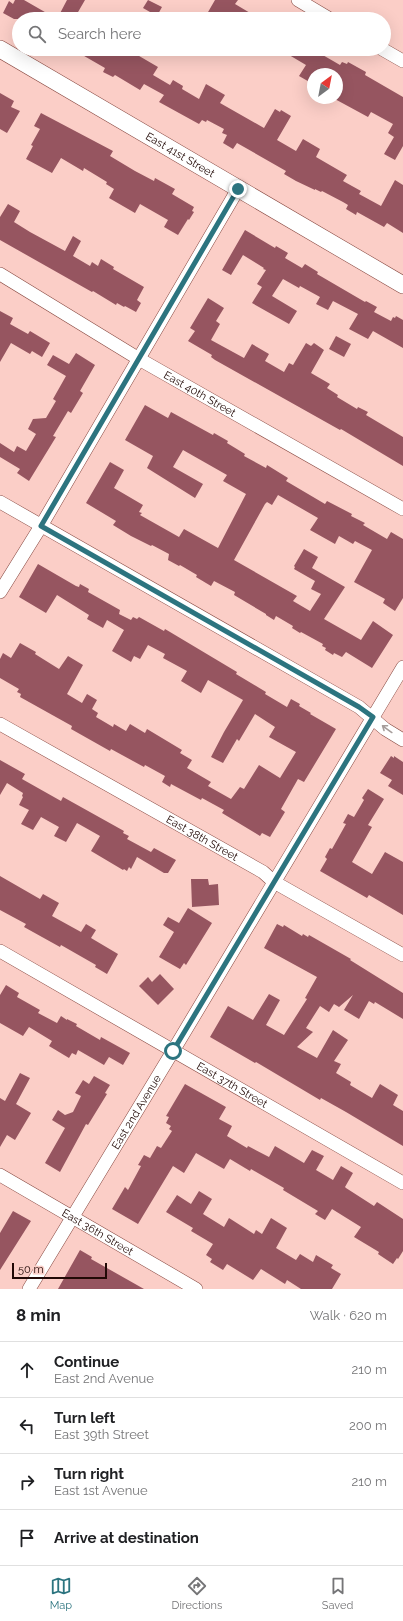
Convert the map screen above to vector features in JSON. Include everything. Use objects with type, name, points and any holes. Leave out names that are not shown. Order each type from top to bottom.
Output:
[{"type":"street","points":[[298,0],[318,12]]},
{"type":"street","name":"East 41st Street","points":[[0,49],[403,285]]},
{"type":"street","points":[[391,54],[403,61]]},
{"type":"street","points":[[0,592],[41,526],[238,189]]},
{"type":"street","name":"East 40th Street","points":[[0,274],[139,359],[403,508]]},
{"type":"street","points":[[0,502],[352,703],[373,717],[385,729],[403,740]]},
{"type":"street","name":"East 2nd Avenue","points":[[28,1289],[173,1051],[403,667]]},
{"type":"street","name":"East 38th Street","points":[[0,724],[264,872],[274,882],[403,955]]},
{"type":"street","name":"East 37th Street","points":[[0,951],[403,1182]]},
{"type":"street","name":"East 36th Street","points":[[0,1175],[196,1289]]},
{"type":"building","points":[[15,0],[24,0],[45,12],[12,12],[12,18],[3,13],[9,1],[13,4]]},
{"type":"building","points":[[67,0],[85,0],[78,12],[61,12]]},
{"type":"building","points":[[148,0],[162,7],[159,12],[150,12],[143,8]]},
{"type":"building","points":[[215,0],[238,0],[235,4],[248,12],[208,12]]},
{"type":"building","points":[[84,56],[139,56],[158,67],[153,75],[170,85],[173,80],[183,86],[182,89],[199,99],[206,84],[225,95],[220,103],[264,128],[275,109],[280,112],[281,110],[291,116],[277,140],[296,151],[303,139],[320,149],[316,157],[347,175],[343,181],[361,191],[359,194],[381,206],[395,180],[403,185],[403,233],[387,223],[384,227],[357,212],[356,215],[346,209],[348,205],[322,191],[315,190],[296,181],[284,174],[286,171],[237,143],[233,149],[223,143],[227,135],[222,133],[224,129],[207,120],[206,122],[202,120],[199,124],[159,102],[164,95],[144,84],[140,90],[115,75],[113,77],[103,72],[105,68]]},
{"type":"building","points":[[291,56],[324,56],[340,65],[342,62],[347,64],[348,62],[366,72],[365,75],[403,97],[403,146],[395,160],[384,154],[394,137],[388,133],[393,124],[371,112],[368,117],[343,103],[343,68],[307,68],[307,81],[299,76],[306,65]]},
{"type":"building","points":[[0,93],[14,101],[11,107],[20,111],[7,133],[0,129]]},
{"type":"building","points":[[41,113],[113,151],[110,156],[135,171],[154,181],[155,178],[175,189],[172,194],[194,207],[192,211],[194,212],[178,235],[164,227],[168,220],[140,204],[135,213],[109,198],[114,189],[106,184],[107,182],[84,168],[83,171],[61,158],[52,173],[26,159],[33,146],[31,145],[40,129],[34,126]]},
{"type":"building","points":[[8,204],[20,211],[14,222],[30,232],[65,251],[73,236],[81,241],[73,256],[90,266],[92,262],[98,266],[101,259],[114,267],[113,269],[144,287],[137,300],[141,303],[136,312],[117,303],[116,305],[0,240],[0,217]]},
{"type":"building","points":[[245,230],[275,248],[276,246],[288,253],[285,258],[302,268],[305,264],[318,272],[317,274],[365,302],[366,301],[377,307],[374,312],[391,321],[393,317],[395,318],[396,316],[403,320],[403,348],[373,331],[368,339],[349,329],[358,314],[333,301],[328,310],[316,304],[320,297],[283,279],[272,296],[297,311],[289,324],[252,303],[262,287],[257,284],[266,270],[243,255],[231,275],[222,270]]},
{"type":"building","points":[[208,298],[224,308],[216,321],[220,324],[211,340],[244,358],[252,344],[269,354],[265,361],[284,372],[289,363],[293,365],[306,343],[311,346],[314,343],[324,350],[311,373],[330,384],[327,388],[338,395],[337,397],[357,409],[358,407],[368,412],[366,415],[403,437],[403,466],[341,429],[340,430],[215,360],[211,357],[212,355],[188,341],[195,331],[190,328]]},
{"type":"building","points":[[0,311],[13,318],[10,324],[28,334],[30,331],[50,343],[42,357],[32,351],[30,354],[11,343],[0,362]]},
{"type":"building","points":[[336,336],[351,344],[344,357],[329,349]]},
{"type":"building","points":[[76,353],[95,365],[80,391],[83,393],[71,413],[68,411],[53,436],[56,437],[29,481],[17,473],[20,469],[0,457],[0,443],[14,452],[17,446],[26,451],[36,434],[28,429],[33,419],[46,418],[56,401],[53,399],[66,376],[47,365],[53,355],[69,364]]},
{"type":"building","points":[[145,405],[168,418],[171,412],[213,435],[214,433],[228,441],[227,443],[245,454],[244,456],[266,468],[267,465],[288,478],[286,481],[325,504],[327,501],[352,514],[351,516],[365,523],[363,525],[387,539],[391,532],[403,539],[403,598],[395,611],[383,603],[385,599],[354,582],[372,550],[355,541],[353,544],[339,536],[335,544],[310,530],[318,518],[278,495],[272,505],[267,502],[265,504],[234,560],[297,596],[293,601],[310,611],[321,594],[311,589],[315,581],[294,569],[294,566],[304,549],[318,557],[312,568],[345,587],[324,619],[361,640],[373,621],[393,635],[372,668],[346,652],[342,657],[334,653],[333,655],[325,650],[326,648],[322,646],[323,644],[301,632],[300,633],[292,628],[293,626],[276,616],[274,620],[234,595],[235,592],[214,581],[211,586],[196,577],[197,575],[168,560],[169,554],[131,536],[113,525],[116,521],[86,503],[110,462],[124,470],[114,488],[143,505],[139,512],[142,513],[140,515],[179,537],[184,529],[218,548],[246,494],[223,481],[227,475],[183,450],[173,467],[203,484],[195,498],[147,468],[153,456],[125,440]]},
{"type":"building","points":[[38,564],[76,586],[79,587],[80,584],[89,589],[88,592],[120,610],[119,614],[131,620],[133,617],[137,619],[139,617],[164,631],[165,629],[237,672],[236,674],[287,707],[291,699],[300,704],[299,706],[311,713],[310,714],[336,729],[304,782],[298,779],[281,809],[285,812],[270,837],[262,833],[260,836],[222,813],[224,810],[171,784],[170,787],[162,782],[165,776],[145,765],[144,767],[111,749],[110,751],[71,729],[72,726],[20,697],[21,694],[17,692],[19,689],[0,678],[0,659],[3,653],[11,658],[20,643],[36,652],[35,654],[59,669],[68,656],[83,665],[67,694],[82,703],[87,694],[97,700],[92,709],[98,713],[96,717],[113,727],[114,724],[126,731],[130,724],[145,733],[147,729],[182,750],[180,753],[192,760],[187,768],[211,782],[208,786],[231,799],[240,787],[244,789],[259,765],[280,778],[296,752],[269,737],[275,727],[255,714],[239,741],[237,739],[223,763],[211,757],[243,700],[208,680],[201,693],[181,681],[187,671],[163,658],[165,654],[148,645],[140,659],[134,656],[131,662],[112,651],[124,630],[107,620],[103,628],[87,619],[89,615],[57,595],[46,613],[19,597]]},
{"type":"building","points":[[391,756],[394,758],[394,756],[403,762],[403,795],[388,786],[392,780],[380,773]]},
{"type":"building","points":[[0,760],[25,774],[22,779],[61,801],[63,797],[124,831],[123,833],[129,836],[127,839],[151,852],[154,848],[176,860],[168,873],[164,873],[137,857],[131,869],[129,867],[127,871],[124,869],[123,870],[91,851],[100,836],[77,823],[66,842],[54,836],[59,827],[41,817],[33,830],[21,824],[29,810],[19,805],[23,797],[23,793],[7,783],[0,795]]},
{"type":"building","points":[[368,789],[384,799],[368,825],[372,827],[352,862],[372,874],[385,852],[403,862],[403,915],[369,895],[367,898],[320,871],[327,859],[325,857],[330,848],[332,849],[346,824],[343,823],[348,814],[354,817],[364,800],[362,798]]},
{"type":"building","points":[[0,876],[40,899],[43,894],[59,903],[52,916],[81,932],[86,924],[96,930],[91,938],[118,954],[107,974],[95,967],[96,965],[61,945],[60,947],[24,927],[26,924],[0,910]]},
{"type":"building","points":[[191,879],[208,879],[209,885],[218,884],[219,905],[192,907]]},
{"type":"building","points":[[188,908],[212,923],[186,965],[184,963],[180,969],[159,957],[174,932],[163,925],[168,917],[179,923]]},
{"type":"building","points":[[277,924],[283,927],[284,925],[302,936],[303,934],[308,937],[309,935],[351,959],[350,960],[403,993],[403,1019],[375,1002],[374,1004],[369,1001],[359,1019],[344,1010],[353,995],[339,1007],[334,1004],[329,1012],[320,1006],[306,1028],[313,1032],[297,1047],[317,1058],[333,1030],[348,1040],[334,1061],[341,1064],[336,1073],[351,1082],[350,1085],[372,1098],[380,1084],[398,1095],[393,1105],[403,1111],[403,1146],[346,1112],[321,1098],[320,1100],[210,1037],[228,1006],[253,1020],[269,994],[280,1000],[266,1025],[284,1035],[307,999],[305,998],[317,977],[264,948]]},
{"type":"building","points":[[160,974],[174,989],[158,1005],[139,986],[148,977],[152,982]]},
{"type":"building","points":[[6,985],[19,993],[17,997],[40,1010],[38,1013],[57,1023],[61,1016],[77,1024],[76,1026],[100,1040],[101,1037],[130,1053],[123,1065],[109,1057],[104,1065],[78,1050],[76,1055],[72,1053],[69,1058],[49,1046],[52,1041],[29,1027],[23,1036],[0,1023],[0,995]]},
{"type":"building","points":[[20,1073],[30,1078],[16,1104],[31,1113],[15,1140],[7,1135],[0,1147],[0,1098],[5,1101]]},
{"type":"building","points":[[94,1076],[110,1085],[105,1093],[107,1094],[88,1125],[86,1124],[60,1172],[45,1163],[65,1128],[52,1120],[58,1110],[65,1115],[73,1112],[81,1096],[75,1093],[83,1080],[89,1084]]},
{"type":"building","points":[[185,1084],[226,1107],[219,1119],[232,1126],[227,1136],[247,1148],[248,1146],[269,1157],[275,1146],[304,1163],[312,1150],[324,1156],[316,1170],[333,1180],[341,1166],[353,1173],[345,1187],[346,1188],[374,1206],[377,1202],[403,1219],[403,1251],[398,1259],[397,1258],[393,1264],[378,1254],[379,1252],[354,1237],[361,1227],[332,1209],[325,1220],[315,1214],[318,1211],[283,1190],[284,1188],[251,1169],[250,1171],[230,1159],[224,1169],[196,1153],[184,1173],[173,1166],[138,1224],[112,1209],[125,1187],[128,1190],[141,1166],[138,1165],[144,1155],[150,1158],[157,1146],[161,1148],[172,1131],[169,1129],[171,1126],[166,1123],[169,1117],[166,1116]]},
{"type":"building","points":[[199,1191],[212,1199],[203,1214],[224,1227],[229,1218],[254,1234],[256,1230],[262,1234],[271,1218],[287,1228],[276,1248],[296,1260],[300,1254],[313,1262],[316,1255],[333,1265],[331,1268],[341,1274],[332,1289],[301,1289],[287,1280],[285,1284],[261,1269],[253,1280],[227,1264],[223,1270],[210,1262],[212,1259],[206,1255],[213,1244],[191,1231],[193,1228],[166,1212],[177,1195],[191,1204]]},
{"type":"building","points":[[13,1211],[31,1221],[0,1270],[0,1233]]},
{"type":"building","points":[[80,1250],[92,1257],[91,1259],[144,1289],[58,1289]]},
{"type":"route","points":[[173,1051],[373,717],[359,707],[41,526],[238,189]]}]
